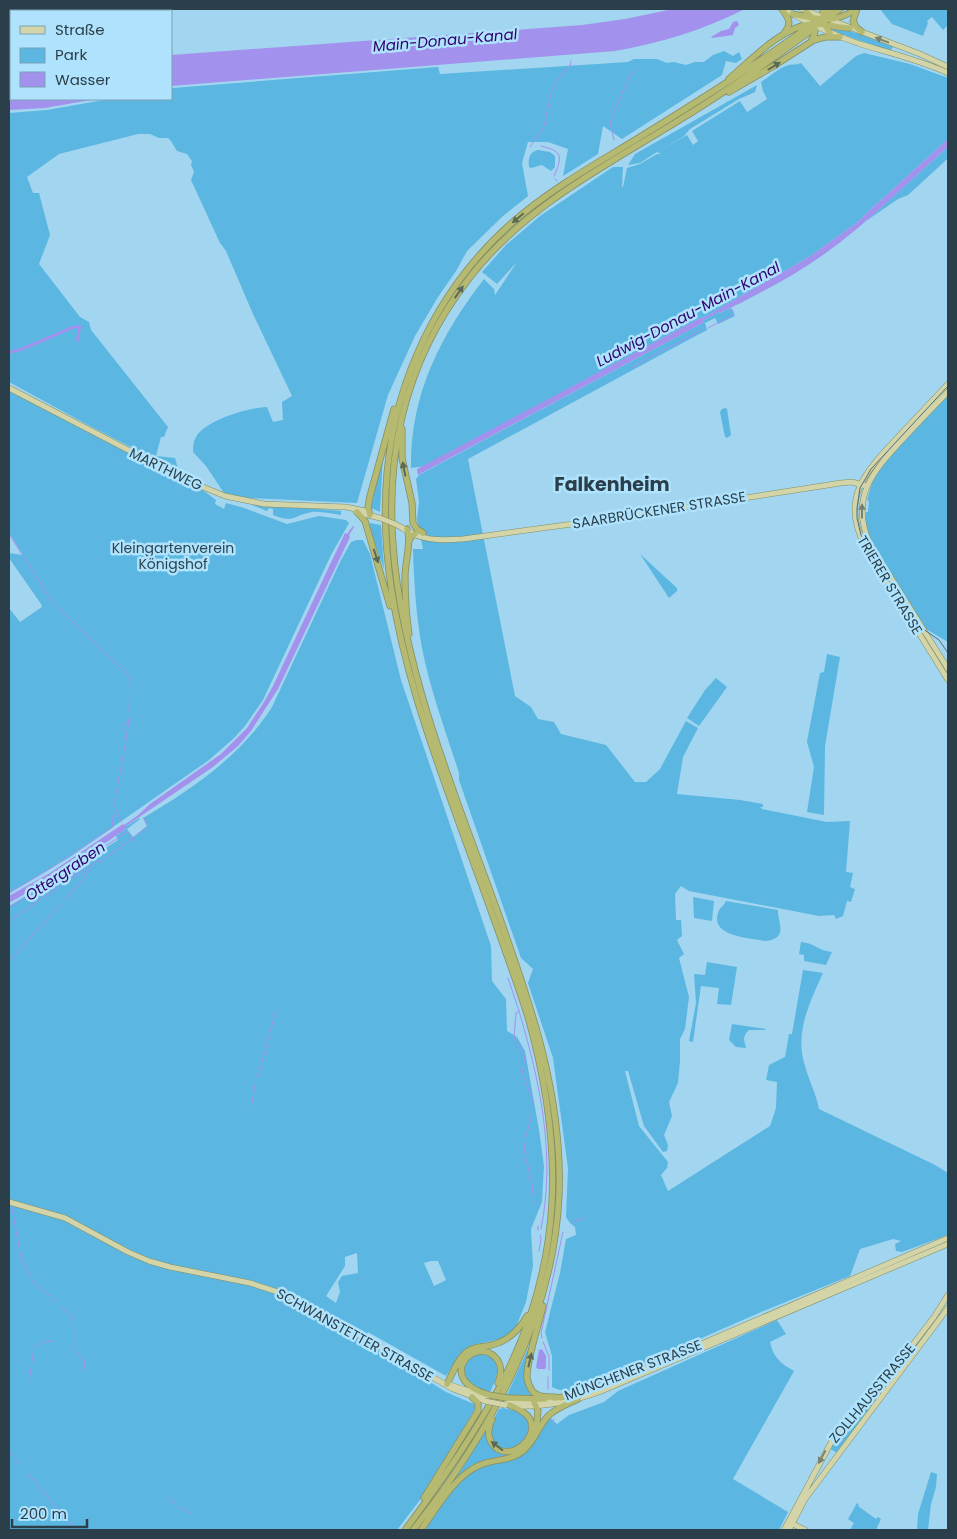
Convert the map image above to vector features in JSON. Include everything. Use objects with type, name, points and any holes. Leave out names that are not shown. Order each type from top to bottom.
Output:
[{"type":"highway","points":[[782,9],[790,22],[784,33]]},
{"type":"highway","points":[[825,17],[832,9]]},
{"type":"highway","points":[[489,1397],[515,1354],[533,1306],[553,1230],[552,1145],[548,1106],[540,1061],[519,989],[422,718],[398,628],[388,569],[385,504],[390,446],[402,396],[416,355],[438,312],[464,274],[496,238],[521,215],[548,194],[763,60],[812,25],[840,9]]},
{"type":"highway","points":[[825,17],[842,17],[857,9]]},
{"type":"highway","points":[[857,9],[853,16],[853,23],[862,32]]},
{"type":"highway","points":[[804,10],[815,34],[810,42]]},
{"type":"highway","points":[[792,14],[812,25]]},
{"type":"highway","points":[[825,17],[850,28]]},
{"type":"highway","points":[[825,17],[830,33]]},
{"type":"highway","points":[[703,98],[784,33],[798,26],[812,25]]},
{"type":"highway","points":[[547,1400],[532,1390],[527,1376],[546,1295],[559,1195],[558,1143],[552,1093],[543,1052],[520,974],[433,732],[410,654],[396,584],[391,520],[393,465],[404,408],[421,361],[444,315],[470,278],[497,247],[526,220],[564,191],[703,105],[760,67],[812,25]]},
{"type":"highway","points":[[703,105],[765,72],[810,42],[823,37],[840,37]]},
{"type":"highway","points":[[366,525],[368,520],[375,516],[368,507],[370,496],[395,406],[402,396]]},
{"type":"highway","points":[[404,408],[402,453],[404,471],[412,502],[415,527],[422,533]]},
{"type":"highway","points":[[355,510],[366,507],[370,496]]},
{"type":"highway","points":[[355,510],[362,516],[366,525],[392,614],[398,628]]},
{"type":"highway","points":[[410,654],[405,596],[405,567],[409,534],[405,528],[410,524],[413,517]]},
{"type":"highway","points":[[408,543],[411,536],[416,534]]},
{"type":"highway","points":[[405,1530],[462,1450],[489,1397],[501,1373],[499,1362],[493,1355],[487,1352],[474,1352],[468,1356],[463,1364],[461,1371],[463,1378],[471,1388],[489,1397],[507,1402],[526,1414],[532,1428],[526,1442],[511,1451],[499,1449],[489,1437],[488,1427],[495,1408],[525,1346],[548,1274]]},
{"type":"highway","points":[[447,1384],[459,1361],[466,1353],[475,1348],[500,1343],[512,1336],[522,1325],[533,1306]]},
{"type":"highway","points":[[421,1530],[458,1481],[468,1471],[482,1464],[516,1455],[525,1449],[556,1402],[572,1396]]},
{"type":"highway","points":[[418,1513],[421,1503],[478,1411],[478,1404],[472,1397]]},
{"type":"highway","points":[[507,1402],[547,1400],[556,1402],[578,1399]]},
{"type":"highway","points":[[534,1438],[538,1420],[536,1404]]},
{"type":"highway","points":[[413,1530],[457,1469],[495,1408]]},
{"type":"main road","points":[[782,9],[792,14]]},
{"type":"main road","points":[[804,10],[825,17]]},
{"type":"main road","points":[[812,25],[840,37],[948,73]]},
{"type":"main road","points":[[850,28],[948,67]]},
{"type":"main road","points":[[892,53],[894,48],[901,47]]},
{"type":"main road","points":[[934,67],[940,63]]},
{"type":"main road","points":[[860,484],[874,463],[948,384]]},
{"type":"main road","name":"MARTHWEG","points":[[9,388],[154,464],[219,494],[254,502],[355,510],[405,528]]},
{"type":"main road","points":[[866,486],[882,462],[948,392]]},
{"type":"main road","name":"SAARBRÜCKENER STRASSE","points":[[405,528],[416,534],[435,539],[451,539],[609,519],[841,483],[866,486]]},
{"type":"main road","name":"TRIERER STRASSE","points":[[860,484],[855,509],[855,521],[861,539],[948,680]]},
{"type":"main road","name":"TRIERER STRASSE","points":[[866,486],[862,516],[869,541],[948,669]]},
{"type":"main road","name":"SAARBRÜCKENER STRASSE","points":[[405,528],[451,539]]},
{"type":"main road","name":"SCHWANSTETTER STRASSE","points":[[9,1202],[66,1218],[140,1258],[170,1267],[266,1287],[295,1299],[447,1384]]},
{"type":"main road","name":"MÜNCHENER STRASSE","points":[[572,1396],[622,1378],[948,1238]]},
{"type":"main road","name":"MÜNCHENER STRASSE","points":[[578,1399],[612,1387],[948,1244]]},
{"type":"main road","name":"ZOLLHAUSSTRASSE","points":[[790,1523],[833,1439],[883,1384],[936,1315],[948,1295]]},
{"type":"main road","name":"ZOLLHAUSSTRASSE","points":[[800,1504],[948,1308]]},
{"type":"main road","points":[[447,1384],[453,1389],[472,1397],[489,1397]]},
{"type":"main road","points":[[447,1384],[489,1397]]},
{"type":"main road","name":"MÜNCHENER STRASSE","points":[[507,1402],[536,1404],[547,1400]]},
{"type":"main road","points":[[784,1530],[790,1523]]},
{"type":"main road","points":[[789,1530],[790,1523]]},
{"type":"main road","points":[[790,1523],[805,1530]]},
{"type":"green space","points":[[880,9],[948,9],[948,25],[943,30],[932,17],[927,21],[923,36],[892,24]]},
{"type":"green space","points":[[834,27],[894,46],[890,51],[832,31]]},
{"type":"green space","points":[[724,51],[733,56],[739,52],[742,59],[736,63],[726,61],[722,75],[622,139],[603,126],[598,154],[563,176],[568,149],[548,142],[528,142],[522,163],[528,196],[503,216],[467,251],[415,336],[388,395],[357,503],[246,498],[224,493],[206,466],[193,452],[194,441],[201,431],[228,416],[267,407],[273,422],[283,420],[282,402],[292,396],[253,314],[226,251],[220,243],[191,180],[194,172],[191,165],[192,161],[187,154],[177,151],[168,138],[159,138],[150,134],[138,134],[59,154],[27,177],[33,193],[39,193],[50,235],[39,264],[80,317],[89,322],[91,330],[168,427],[164,437],[161,437],[156,456],[175,458],[179,472],[9,382],[9,113],[47,110],[104,100],[172,100],[172,88],[438,67],[440,74],[628,62],[634,59],[657,59],[667,63],[674,62],[686,65],[704,62],[713,55]]},
{"type":"green space","points":[[864,53],[910,64],[948,78],[948,139],[859,221],[809,257],[703,318],[425,466],[411,468],[412,441],[416,416],[422,391],[431,368],[454,322],[484,279],[494,289],[495,295],[517,262],[497,284],[482,272],[506,245],[540,216],[613,167],[623,167],[623,187],[627,168],[640,164],[657,154],[661,154],[657,152],[640,163],[628,165],[635,154],[757,85],[755,92],[739,99],[690,129],[684,136],[664,148],[687,135],[693,145],[698,141],[692,131],[740,101],[747,112],[767,99],[761,82],[782,68],[801,63],[820,86],[856,56]]},
{"type":"green space","points":[[948,147],[948,158],[908,195],[898,199],[866,221]]},
{"type":"green space","points":[[538,150],[550,152],[555,156],[555,167],[551,171],[542,165],[529,167],[530,156]]},
{"type":"green space","points":[[731,308],[735,316],[718,324],[715,318],[705,323],[707,330],[468,459],[515,696],[531,707],[538,719],[554,722],[561,734],[606,745],[635,782],[646,782],[660,769],[686,721],[698,728],[683,757],[677,794],[763,804],[763,807],[760,807],[762,809],[827,822],[850,821],[846,872],[853,873],[850,887],[855,889],[851,902],[847,901],[843,916],[836,919],[834,915],[819,916],[689,891],[681,886],[675,894],[676,920],[681,920],[682,936],[677,940],[684,954],[679,958],[689,997],[685,1029],[680,1039],[678,1083],[669,1102],[672,1116],[664,1135],[668,1145],[667,1151],[663,1152],[644,1126],[628,1071],[625,1071],[639,1126],[668,1162],[667,1168],[661,1175],[668,1191],[770,1126],[776,1108],[777,1082],[766,1080],[769,1065],[785,1057],[789,1034],[792,1034],[803,970],[823,973],[805,1018],[801,1042],[805,1066],[819,1109],[948,1173],[948,1235],[902,1252],[896,1251],[895,1244],[901,1241],[893,1239],[860,1249],[850,1276],[766,1310],[589,1387],[564,1391],[552,1387],[552,1356],[545,1332],[560,1273],[566,1239],[576,1235],[575,1227],[566,1217],[568,1168],[553,1058],[528,983],[533,969],[521,958],[459,780],[459,773],[425,664],[418,623],[414,574],[413,549],[423,549],[417,519],[419,502],[416,479],[419,475],[703,323],[704,320]]},
{"type":"green space","name":"Kleingartenverein Königshof","points":[[9,389],[204,491],[216,500],[215,504],[224,509],[226,503],[287,524],[319,516],[346,520],[349,523],[331,555],[263,700],[245,726],[209,760],[70,857],[9,893],[9,608],[20,622],[42,607],[9,558],[9,553],[23,555],[9,533]]},
{"type":"green space","points":[[948,394],[948,642],[926,629],[869,538],[865,523],[869,501],[867,500],[872,483],[880,467]]},
{"type":"green space","points":[[726,408],[731,435],[727,438],[725,437],[720,412]]},
{"type":"green space","points":[[383,453],[380,512],[371,508]]},
{"type":"green space","points":[[252,503],[341,511],[341,515],[312,512],[286,519],[273,515],[273,509],[269,508],[267,511],[252,505]]},
{"type":"green space","points":[[370,523],[381,525],[384,569],[369,526]]},
{"type":"green space","points":[[363,540],[370,554],[401,680],[491,946],[492,981],[506,999],[507,1031],[517,1037],[525,1051],[544,1166],[542,1202],[531,1229],[533,1266],[526,1302],[516,1327],[511,1334],[501,1339],[472,1345],[460,1354],[446,1376],[368,1332],[364,1341],[446,1392],[476,1405],[423,1496],[397,1530],[9,1530],[9,906],[78,866],[118,840],[116,836],[126,829],[125,827],[139,818],[127,829],[133,837],[147,826],[143,818],[197,783],[246,741],[272,707],[351,542]],"holes":[[[357,1253],[358,1273],[342,1276],[338,1282],[340,1292],[336,1303],[326,1296],[345,1266],[345,1257]],[[438,1261],[446,1280],[434,1286],[424,1263]]]},
{"type":"green space","points":[[640,554],[677,588],[677,591],[669,598]]},
{"type":"green space","points":[[827,654],[840,657],[825,746],[824,815],[807,812],[814,767],[807,742],[820,673],[824,672]]},
{"type":"green space","points":[[716,678],[727,687],[699,726],[687,718],[705,690]]},
{"type":"green space","points":[[693,897],[714,901],[712,921],[694,918]]},
{"type":"green space","points":[[726,901],[778,910],[780,933],[777,937],[765,941],[726,932],[717,921],[719,911]]},
{"type":"green space","points":[[801,942],[832,952],[826,965],[804,961],[804,955],[799,954]]},
{"type":"green space","points":[[707,962],[737,967],[731,1005],[717,1004],[719,988],[701,986],[693,1042],[689,1041],[696,1003],[694,974],[705,975]]},
{"type":"green space","points":[[732,1024],[766,1029],[749,1030],[744,1037],[746,1048],[736,1047],[729,1040]]},
{"type":"green space","points":[[777,1320],[786,1334],[770,1342],[771,1347],[778,1360],[794,1371],[733,1479],[788,1512],[779,1530],[423,1530],[455,1486],[466,1475],[480,1466],[516,1457],[549,1417],[557,1424],[569,1415],[604,1402],[618,1391]]},
{"type":"green space","points":[[925,1332],[926,1334],[837,1453],[829,1448],[832,1440]]},
{"type":"green space","points":[[532,1340],[525,1373],[537,1396],[507,1395]]},
{"type":"green space","points":[[475,1354],[491,1357],[497,1366],[496,1378],[490,1392],[475,1386],[468,1380],[466,1375],[465,1364]]},
{"type":"green space","points":[[503,1408],[521,1414],[528,1423],[528,1434],[523,1442],[515,1447],[497,1446],[492,1438],[492,1426],[499,1409]]},
{"type":"green space","points":[[486,1430],[491,1446],[514,1453],[472,1465],[455,1479]]},
{"type":"green space","points":[[931,1472],[937,1474],[928,1530],[917,1530],[918,1514]]},
{"type":"green space","points":[[857,1503],[858,1506],[876,1519],[878,1517],[881,1519],[876,1530],[850,1530],[854,1523],[848,1519]]},
{"type":"water","name":"Main-Donau-Kanal","points":[[673,9],[745,9],[681,35],[615,51],[172,86],[172,55],[582,25],[625,19]]},
{"type":"water","points":[[737,21],[739,25],[735,28],[733,35],[711,37],[729,29],[733,22]]},
{"type":"water","points":[[9,76],[10,100],[90,100],[45,108],[9,110]]},
{"type":"water","points":[[948,139],[948,147],[872,216],[840,243],[799,271],[760,293],[704,320],[703,323],[418,475],[417,469],[703,318],[809,257],[859,221]]},
{"type":"water","points":[[80,325],[79,342],[76,340],[78,329],[75,328],[24,350],[9,354],[9,351],[21,348],[72,326]]},
{"type":"water","points":[[353,526],[350,537],[278,689],[251,731],[238,746],[213,767],[126,826],[126,829],[53,878],[9,903],[9,896],[50,873],[137,816],[150,804],[221,754],[247,728],[273,686],[345,533],[347,534]]},
{"type":"water","points":[[542,1349],[546,1356],[546,1367],[545,1369],[538,1369],[536,1367],[539,1350]]},
{"type":"waterway","points":[[530,147],[544,126],[552,89],[561,75],[570,67],[571,61]]},
{"type":"waterway","points":[[614,140],[610,122],[629,77],[636,68]]},
{"type":"waterway","points":[[541,146],[554,150],[559,156],[559,164],[554,176]]},
{"type":"waterway","name":"Ludwig-Donau-Main-Kanal","points":[[708,328],[734,314],[732,309]]},
{"type":"waterway","points":[[631,368],[701,330]]},
{"type":"waterway","points":[[9,534],[53,603],[130,677],[129,712]]},
{"type":"waterway","points":[[121,822],[115,807],[115,799],[127,735],[123,727],[130,716]]},
{"type":"waterway","points":[[127,735],[129,719]]},
{"type":"waterway","points":[[9,893],[113,827],[112,818],[116,813]]},
{"type":"waterway","name":"Ottergraben","points":[[9,921],[97,861],[100,862],[148,827],[144,818]]},
{"type":"waterway","name":"Ottergraben","points":[[127,832],[134,842]]},
{"type":"waterway","points":[[9,907],[55,880],[127,832]]},
{"type":"waterway","points":[[65,900],[90,869]]},
{"type":"waterway","name":"Ottergraben","points":[[59,882],[76,874]]},
{"type":"waterway","name":"Ottergraben","points":[[9,961],[62,903]]},
{"type":"waterway","points":[[508,978],[519,1011],[516,1013],[514,1038],[525,1058],[522,1073],[532,1098],[531,1119],[524,1150],[532,1184],[534,1204]]},
{"type":"waterway","points":[[258,1077],[276,1010]]},
{"type":"waterway","points":[[519,1011],[527,1038],[544,1119],[547,1174],[541,1229]]},
{"type":"waterway","points":[[251,1108],[255,1085]]},
{"type":"waterway","points":[[12,1208],[21,1258],[32,1280],[49,1296]]},
{"type":"waterway","points":[[573,1222],[584,1218]]},
{"type":"waterway","points":[[542,1338],[541,1333],[563,1232]]},
{"type":"waterway","points":[[539,1251],[540,1235]]},
{"type":"waterway","points":[[61,1306],[73,1318],[74,1337]]},
{"type":"waterway","points":[[45,1342],[53,1341]]},
{"type":"waterway","points":[[74,1341],[73,1349],[84,1360],[85,1370]]},
{"type":"waterway","points":[[543,1342],[549,1356],[549,1370]]},
{"type":"waterway","points":[[35,1347],[39,1344]]},
{"type":"waterway","points":[[29,1383],[34,1347]]},
{"type":"waterway","points":[[548,1377],[548,1389]]},
{"type":"waterway","points":[[9,1451],[14,1456]]},
{"type":"waterway","points":[[15,1459],[19,1463]]},
{"type":"waterway","points":[[28,1474],[71,1525],[78,1530]]},
{"type":"waterway","points":[[167,1497],[175,1504]]},
{"type":"waterway","points":[[180,1507],[191,1514]]},
{"type":"tram line","points":[[948,386],[871,469],[860,488],[857,508],[861,535],[878,564],[916,624],[939,640],[948,653]]},
{"type":"district","name":"Falkenheim","points":[[612,484]]}]
